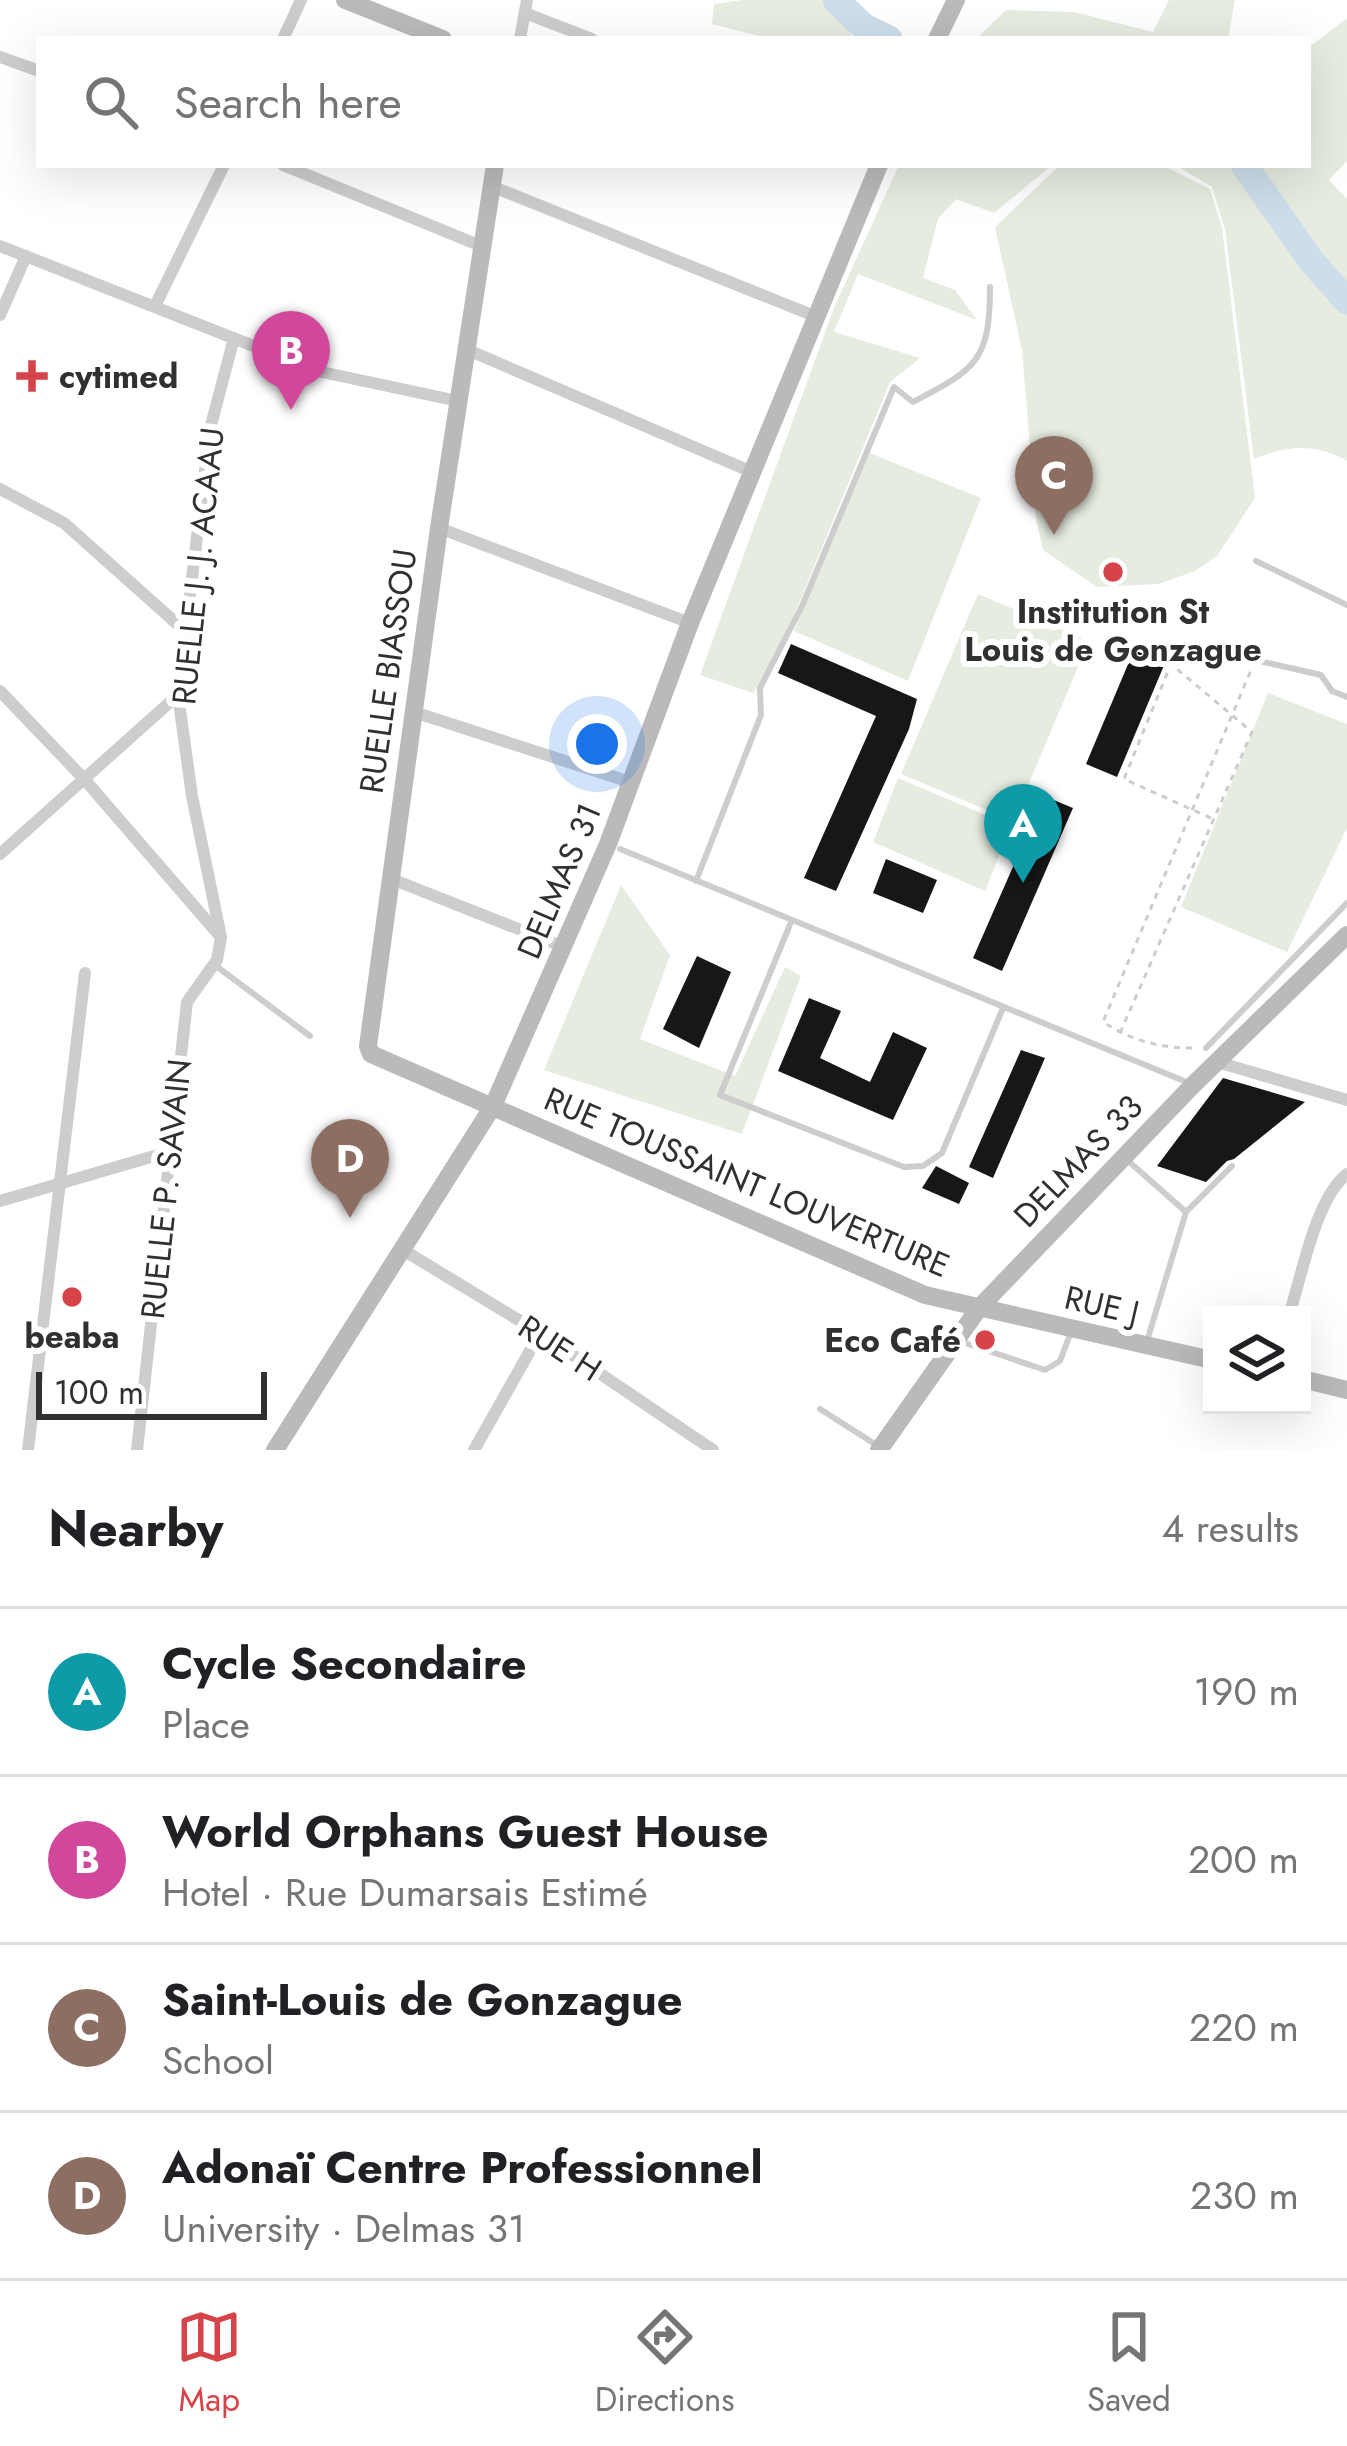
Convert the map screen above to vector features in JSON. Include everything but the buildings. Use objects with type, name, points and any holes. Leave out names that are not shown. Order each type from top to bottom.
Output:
[{"type":"street","points":[[284,36],[301,0]]},
{"type":"street","points":[[345,0],[435,36]]},
{"type":"street","points":[[939,36],[956,0]]},
{"type":"street","points":[[521,36],[526,6],[586,36]]},
{"type":"street","points":[[0,57],[36,70]]},
{"type":"street","points":[[155,306],[223,168]]},
{"type":"street","points":[[290,168],[481,246]]},
{"type":"street","name":"RUELLE BIASSOU","points":[[494,168],[368,1046],[370,1054],[494,1106]]},
{"type":"street","name":"DELMAS 31","points":[[275,1450],[494,1106],[614,846],[690,623],[879,168]]},
{"type":"street","points":[[491,186],[817,317]]},
{"type":"street","points":[[0,246],[317,371],[458,400]]},
{"type":"street","points":[[0,315],[26,256]]},
{"type":"street","name":"RUELLE J. J. ACAAU","points":[[220,937],[178,694],[209,429],[234,338]]},
{"type":"street","points":[[467,350],[752,472]]},
{"type":"street","points":[[0,489],[64,523],[185,631]]},
{"type":"street","points":[[439,528],[690,623]]},
{"type":"street","points":[[0,691],[85,780],[220,937]]},
{"type":"street","points":[[0,854],[178,694]]},
{"type":"street","points":[[414,712],[632,783]]},
{"type":"street","points":[[389,878],[564,947]]},
{"type":"street","name":"DELMAS 33","points":[[879,1449],[979,1307],[1193,1084],[1211,1055],[1347,935]]},
{"type":"street","name":"RUELLE P. SAVAIN","points":[[137,1450],[187,1002],[214,964],[220,937]]},
{"type":"street","points":[[28,1450],[85,973]]},
{"type":"street","points":[[1211,1055],[1347,1100]]},
{"type":"street","name":"RUE TOUSSAINT LOUVERTURE","points":[[494,1106],[925,1295],[979,1307]]},
{"type":"street","points":[[0,1201],[168,1153]]},
{"type":"street","points":[[1292,1306],[1323,1209],[1347,1174]]},
{"type":"street","name":"RUE H","points":[[404,1250],[713,1450]]},
{"type":"street","name":"RUE J","points":[[979,1307],[1203,1358]]},
{"type":"street","points":[[474,1450],[540,1334]]},
{"type":"street","points":[[1311,1381],[1347,1390]]},
{"type":"lane","points":[[696,881],[761,716],[760,688],[802,606],[894,387],[914,402],[966,374],[990,331],[990,287]]},
{"type":"lane","points":[[1256,561],[1347,605]]},
{"type":"lane","points":[[1255,660],[1321,675],[1332,691],[1347,697]]},
{"type":"lane","points":[[614,846],[1193,1084]]},
{"type":"lane","points":[[1211,1055],[1347,903]]},
{"type":"lane","points":[[791,922],[720,1095],[904,1167],[923,1166],[942,1154],[1003,1008]]},
{"type":"lane","points":[[214,964],[310,1036]]},
{"type":"lane","points":[[1124,1156],[1186,1212]]},
{"type":"lane","points":[[1146,1346],[1186,1212],[1232,1166]]},
{"type":"lane","points":[[956,1340],[1045,1370],[1060,1360],[1072,1328]]},
{"type":"lane","points":[[820,1409],[879,1449]]},
{"type":"path","points":[[1211,1055],[1162,1048],[1103,1022],[1255,660]]},
{"type":"path","points":[[1120,1033],[1252,732],[1171,664],[1124,779],[1213,819]]},
{"type":"shaded area","points":[[830,0],[853,36],[759,36],[712,24],[714,4]]},
{"type":"shaded area","points":[[1169,0],[1235,0],[1229,36],[979,36],[1006,10],[1074,12],[1153,32]]},
{"type":"shaded area","points":[[1347,18],[1347,161],[1329,180],[1347,199],[1347,461],[1301,448],[1254,459],[1225,229],[1212,187],[1180,168],[1311,168],[1311,46]]},
{"type":"shaded area","points":[[898,168],[1048,168],[994,213],[956,199],[938,219],[923,278],[955,290],[977,320],[858,274],[834,332],[920,358],[890,382],[774,664],[753,693],[700,675],[834,308]]},
{"type":"shaded area","points":[[1057,168],[1168,168],[1210,189],[1222,228],[1255,498],[1217,556],[1195,571],[1159,584],[1097,587],[1043,550],[1036,518],[1022,350],[995,227]]},
{"type":"shaded area","points":[[867,452],[981,498],[908,681],[794,631]]},
{"type":"shaded area","points":[[978,594],[1089,641],[1013,821],[901,774]]},
{"type":"shaded area","points":[[1268,693],[1347,724],[1347,828],[1287,952],[1181,907]]},
{"type":"shaded area","points":[[898,778],[1011,826],[985,891],[873,842]]},
{"type":"shaded area","points":[[621,885],[670,955],[640,1039],[735,1076],[785,967],[801,976],[742,1134],[544,1070]]},
{"type":"waterway","points":[[836,0],[864,27],[883,36]]},
{"type":"waterway","points":[[1246,168],[1312,262],[1347,301]]},
{"type":"place","name":"cytimed","points":[[32,376]]},
{"type":"place","name":"World Orphans Guest House","points":[[291,410]]},
{"type":"place","name":"Saint-Louis de Gonzague","points":[[1054,535]]},
{"type":"place","name":"Institution St Louis de Gonzague","points":[[1113,572]]},
{"type":"place","name":"Cycle Secondaire","points":[[1023,883]]},
{"type":"place","name":"Adonaï Centre Professionnel","points":[[350,1218]]},
{"type":"place","name":"beaba","points":[[72,1297]]},
{"type":"place","name":"Eco Café","points":[[985,1340]]}]
